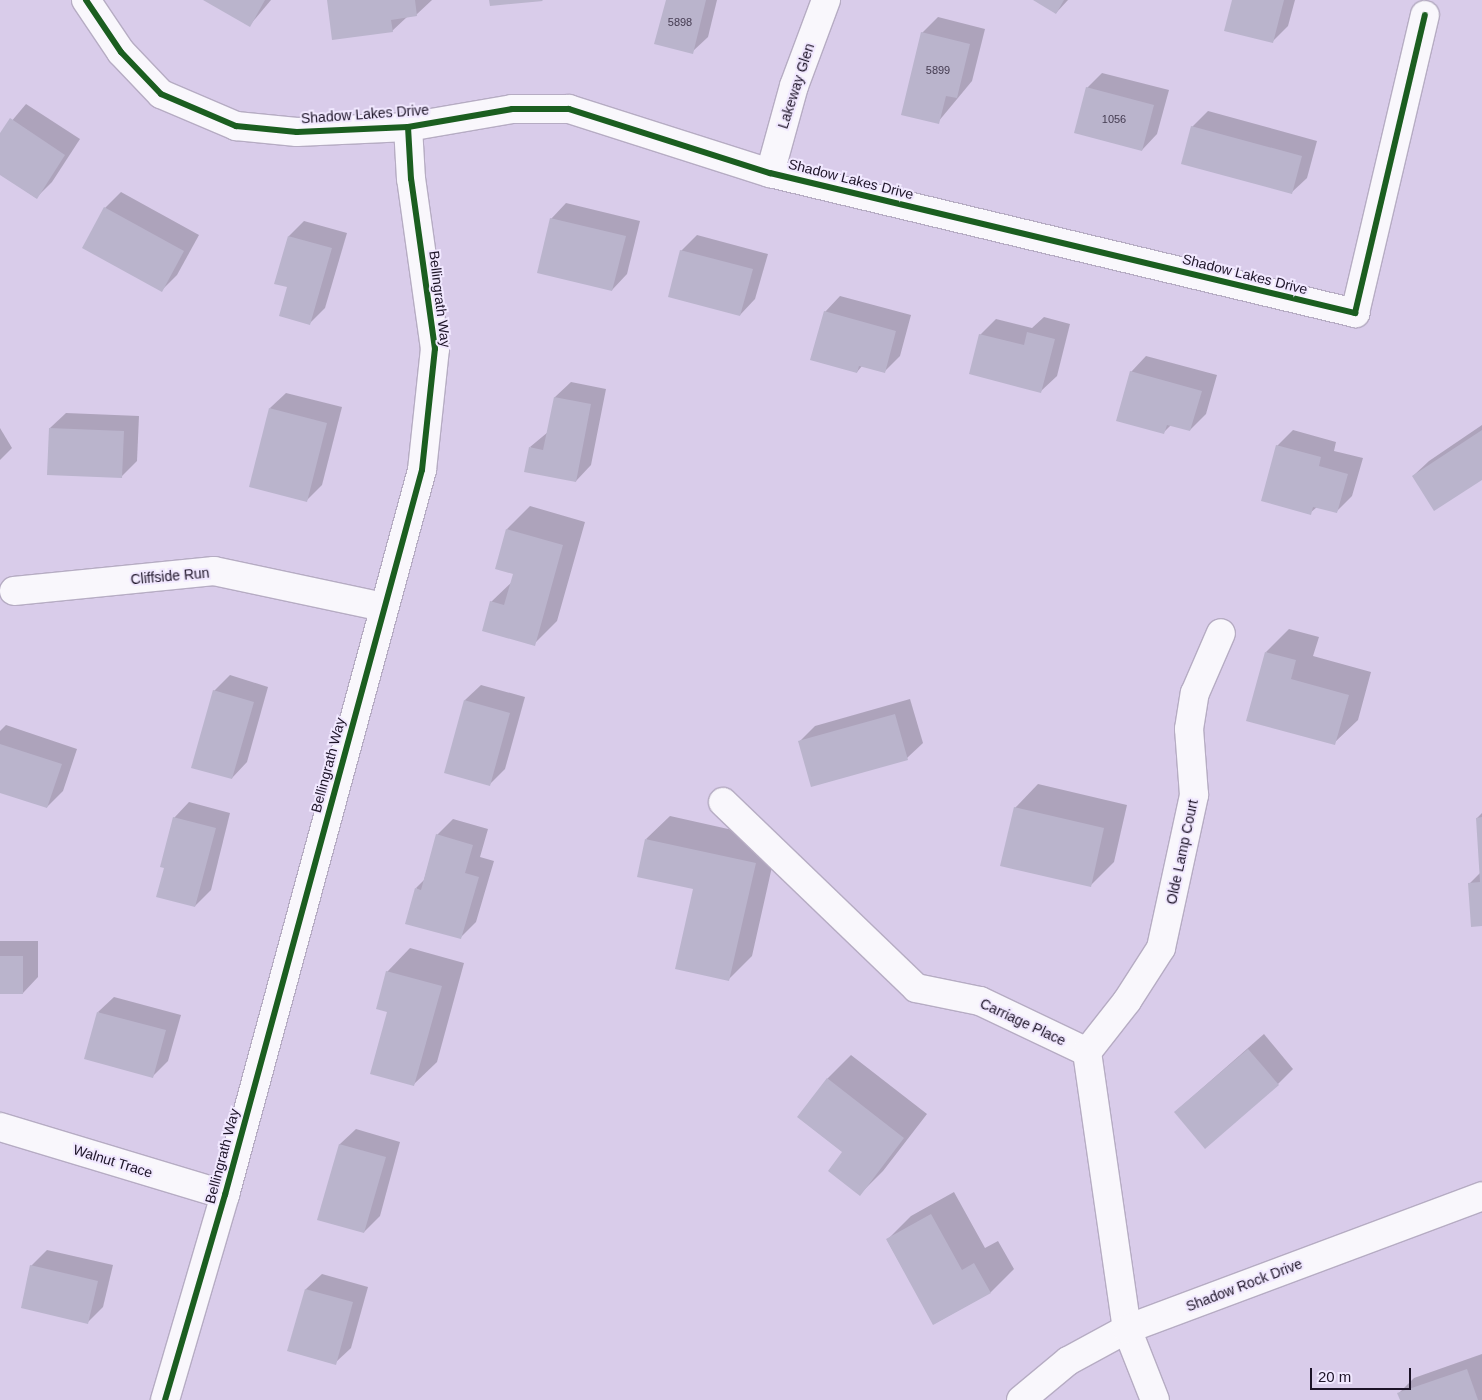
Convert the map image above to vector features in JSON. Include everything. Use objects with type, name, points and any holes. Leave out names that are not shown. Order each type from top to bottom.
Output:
[{"type":"street","name":"Shadow Lakes Drive","points":[[86,0],[121,52],[161,94],[236,126],[297,132],[408,126],[512,109],[569,109],[770,173],[1356,313],[1425,15]]},
{"type":"street","name":"Lakeway Glen","points":[[770,173],[794,86],[826,0]]},
{"type":"street","name":"Bellingrath Way","points":[[164,1400],[225,1195],[422,470],[435,348],[411,179],[408,126]]},
{"type":"street","name":"Cliffside Run","points":[[14,591],[214,571],[383,608]]},
{"type":"street","name":"Olde Lamp Court","points":[[1087,1052],[1127,1001],[1161,948],[1194,795],[1189,729],[1195,693],[1221,633]]},
{"type":"street","name":"Carriage Place","points":[[723,802],[916,988],[980,1001],[1087,1052]]},
{"type":"street","points":[[1087,1052],[1127,1329],[1155,1400]]},
{"type":"street","name":"Walnut Trace","points":[[0,1126],[225,1195]]},
{"type":"street","name":"Shadow Rock Drive","points":[[1021,1400],[1068,1361],[1127,1329],[1482,1196]]},
{"type":"building","points":[[203,0],[265,0],[250,27]]},
{"type":"building","points":[[327,0],[415,0],[417,16],[391,20],[393,32],[332,40]]},
{"type":"building","points":[[489,0],[542,0],[543,1],[490,6]]},
{"type":"building","points":[[666,0],[706,0],[693,54],[654,44]]},
{"type":"building","points":[[1033,0],[1064,0],[1056,14]]},
{"type":"building","points":[[1232,0],[1284,0],[1273,43],[1224,31]]},
{"type":"building","points":[[921,32],[970,44],[957,98],[946,96],[939,124],[901,115]]},
{"type":"building","points":[[1086,87],[1154,105],[1142,151],[1074,133]]},
{"type":"building","points":[[10,118],[65,155],[37,199],[0,175],[0,133]]},
{"type":"building","points":[[1191,126],[1302,156],[1292,194],[1181,164]]},
{"type":"building","points":[[104,207],[184,251],[162,292],[82,248]]},
{"type":"building","points":[[550,218],[626,236],[612,291],[537,273]]},
{"type":"building","points":[[288,236],[332,248],[310,325],[279,316],[287,287],[274,284]]},
{"type":"building","points":[[680,250],[753,269],[740,316],[668,297]]},
{"type":"building","points":[[824,311],[896,331],[885,373],[859,366],[857,373],[810,360]]},
{"type":"building","points":[[1027,332],[1055,339],[1041,393],[969,374],[979,334],[1024,345]]},
{"type":"building","points":[[1130,371],[1202,391],[1190,431],[1167,425],[1164,434],[1116,421]]},
{"type":"building","points":[[554,397],[591,404],[576,482],[524,472],[529,447],[543,450]]},
{"type":"building","points":[[269,408],[327,423],[307,502],[249,487]]},
{"type":"building","points":[[49,428],[124,431],[122,478],[47,475]]},
{"type":"building","points":[[1482,430],[1482,480],[1434,511],[1412,476]]},
{"type":"building","points":[[1276,445],[1321,457],[1319,466],[1348,474],[1337,513],[1313,507],[1311,515],[1261,501]]},
{"type":"building","points":[[506,529],[563,545],[535,646],[482,631],[490,601],[504,605],[513,574],[495,569]]},
{"type":"building","points":[[1265,652],[1296,660],[1291,679],[1349,695],[1335,745],[1246,721]]},
{"type":"building","points":[[213,690],[254,702],[232,779],[191,768]]},
{"type":"building","points":[[464,700],[510,713],[490,786],[444,773]]},
{"type":"building","points":[[895,714],[908,760],[811,787],[798,741]]},
{"type":"building","points":[[0,744],[62,764],[47,808],[0,793]]},
{"type":"building","points":[[1014,807],[1104,828],[1091,887],[1000,866]]},
{"type":"building","points":[[173,817],[216,828],[195,907],[156,897],[164,868],[160,867]]},
{"type":"building","points":[[1482,817],[1482,926],[1471,927],[1468,883],[1480,882],[1476,818]]},
{"type":"building","points":[[436,834],[473,845],[465,873],[479,877],[461,939],[405,924],[415,888],[421,890]]},
{"type":"building","points":[[645,839],[756,863],[729,981],[675,969],[693,889],[637,877]]},
{"type":"building","points":[[0,956],[23,956],[23,994],[0,994]]},
{"type":"building","points":[[386,971],[442,986],[414,1086],[370,1074],[387,1012],[376,1009]]},
{"type":"building","points":[[97,1012],[166,1030],[153,1078],[84,1059]]},
{"type":"building","points":[[1248,1049],[1279,1085],[1205,1149],[1174,1112]]},
{"type":"building","points":[[827,1078],[904,1138],[860,1196],[828,1171],[842,1152],[797,1117]]},
{"type":"building","points":[[339,1144],[386,1157],[364,1233],[317,1220]]},
{"type":"building","points":[[931,1214],[962,1270],[974,1263],[991,1293],[933,1325],[886,1239]]},
{"type":"building","points":[[30,1265],[98,1281],[88,1324],[21,1308]]},
{"type":"building","points":[[305,1289],[353,1302],[336,1365],[287,1351]]},
{"type":"building","points":[[1467,1369],[1478,1400],[1400,1400],[1397,1393]]},
{"type":"cycle path","points":[[86,0],[121,52],[161,94],[236,126],[297,132],[408,127],[512,109],[569,109],[770,173],[1355,313],[1425,15]]},
{"type":"cycle path","points":[[165,1400],[225,1195],[422,470],[435,349],[411,179],[408,127]]}]
